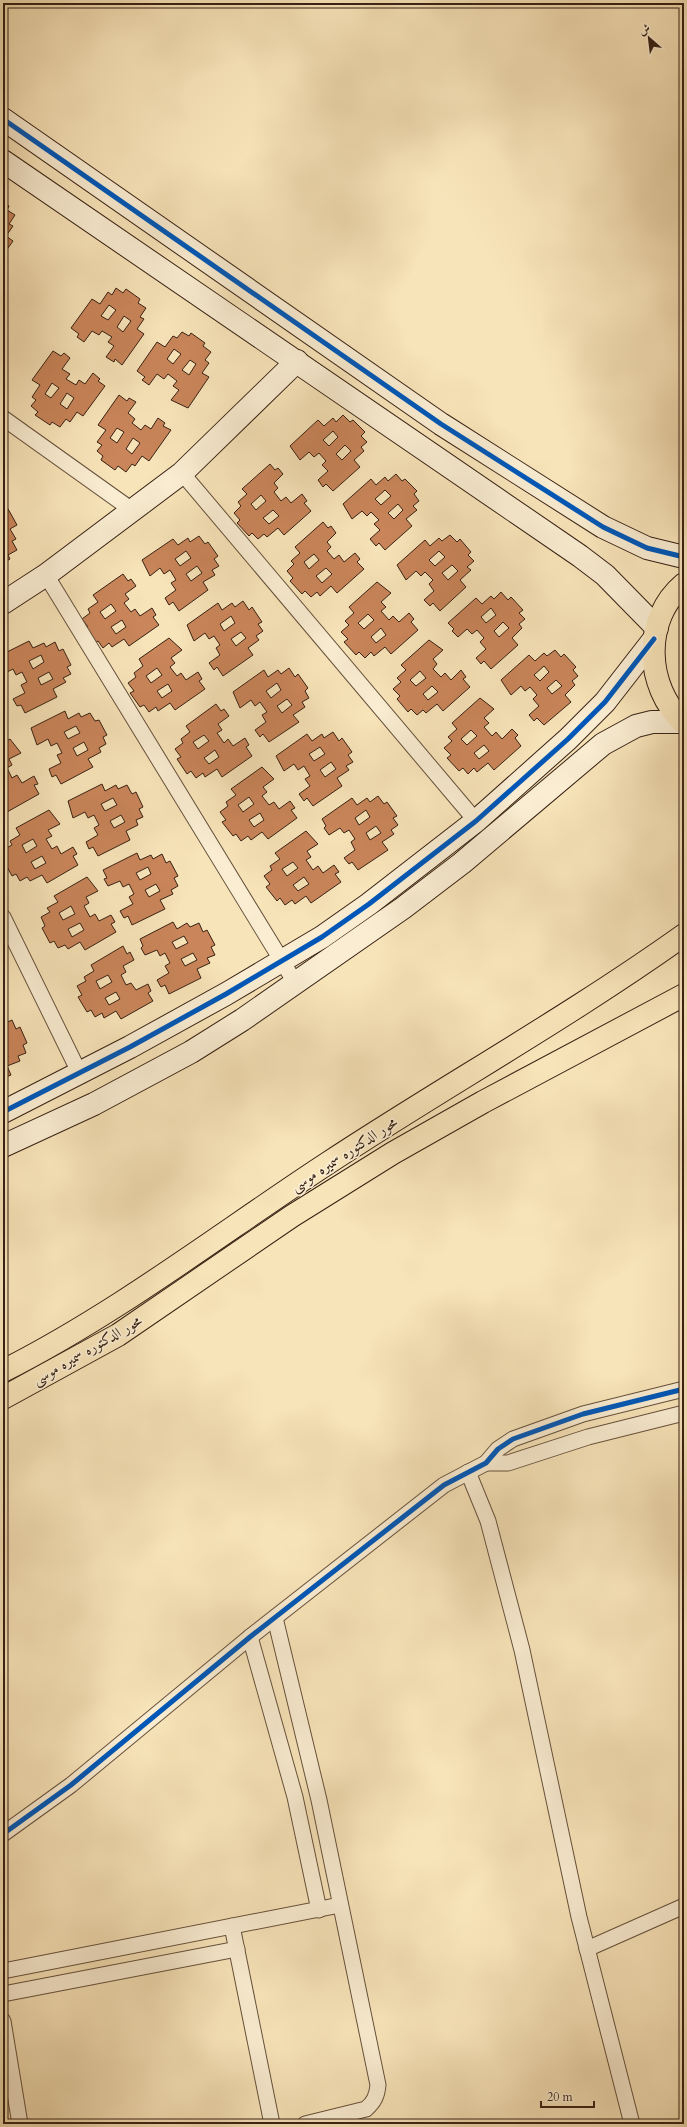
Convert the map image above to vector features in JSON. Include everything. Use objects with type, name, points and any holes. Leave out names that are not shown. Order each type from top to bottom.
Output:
[{"type":"main road","points":[[683,722],[668,704],[658,684],[654,669],[656,633],[666,606],[684,584]]},
{"type":"main road","name":"محور الدكتوره سميره موسى","points":[[3,1371],[107,1312],[327,1163],[606,988],[684,936]]},
{"type":"main road","name":"محور الدكتوره سميره موسى","points":[[3,1398],[118,1335],[275,1227],[393,1153],[483,1102],[684,995]]},
{"type":"street","points":[[3,119],[441,424],[603,527],[647,548],[684,557]]},
{"type":"street","points":[[3,161],[297,361],[605,575],[656,633],[605,702],[591,717],[476,822],[369,904],[322,937],[175,1023],[80,1074],[3,1112]]},
{"type":"street","points":[[3,603],[46,575],[182,473],[297,361]]},
{"type":"street","points":[[3,418],[132,510]]},
{"type":"street","points":[[424,449],[441,424]]},
{"type":"street","points":[[182,473],[476,822]]},
{"type":"street","points":[[46,575],[296,984]]},
{"type":"street","points":[[3,1146],[94,1104],[191,1052],[296,984],[462,863],[603,744],[636,726],[652,722],[683,722]]},
{"type":"street","points":[[3,917],[80,1074]]},
{"type":"street","points":[[3,1834],[71,1785],[250,1637],[444,1485],[486,1463],[498,1449],[513,1439],[554,1423],[611,1406],[684,1389]]},
{"type":"street","points":[[611,1406],[617,1429]]},
{"type":"street","points":[[486,1463],[508,1463],[545,1450],[617,1429],[684,1413]]},
{"type":"street","points":[[468,1472],[488,1521],[520,1643],[587,1949],[632,2124]]},
{"type":"street","points":[[275,1618],[318,1793],[378,2085],[378,2094],[373,2103],[366,2109],[306,2124]]},
{"type":"street","points":[[250,1637],[295,1797],[318,1910]]},
{"type":"street","points":[[295,1797],[318,1793]]},
{"type":"street","points":[[3,1971],[340,1905]]},
{"type":"street","points":[[587,1949],[684,1906]]},
{"type":"street","points":[[232,1926],[272,2124]]},
{"type":"street","points":[[3,1994],[237,1949]]},
{"type":"street","points":[[104,1951],[109,1973]]},
{"type":"street","points":[[3,2022],[20,2124]]},
{"type":"building","points":[[3,202],[9,206],[7,210],[15,215],[9,224],[13,226],[6,236],[13,241],[3,255]]},
{"type":"building","points":[[116,288],[123,293],[126,289],[140,299],[138,303],[146,308],[140,317],[144,319],[137,329],[144,334],[122,365],[115,359],[114,362],[106,357],[114,346],[108,342],[112,337],[102,331],[99,335],[92,331],[84,342],[77,337],[79,334],[71,328],[92,299],[100,304],[108,292],[112,295]],"holes":[[[109,305],[116,310],[108,320],[101,316]],[[124,316],[131,321],[123,332],[117,327]]]},
{"type":"building","points":[[182,332],[189,336],[191,333],[205,343],[203,346],[211,352],[205,360],[209,363],[202,373],[209,377],[188,408],[171,400],[179,390],[173,386],[177,381],[168,374],[164,379],[157,374],[149,385],[142,380],[145,377],[137,371],[157,342],[165,347],[173,336],[177,338]],"holes":[[[174,349],[181,354],[173,364],[167,359]],[[190,360],[196,364],[189,375],[182,370]]]},
{"type":"building","points":[[53,351],[61,356],[64,353],[70,358],[62,369],[70,374],[66,379],[76,385],[79,380],[85,384],[93,373],[100,379],[98,381],[105,386],[83,416],[77,412],[70,422],[66,419],[60,427],[52,422],[50,425],[35,415],[38,412],[31,406],[36,400],[32,397],[40,385],[32,380]],"holes":[[[52,383],[59,388],[51,398],[45,394]],[[67,393],[74,398],[67,409],[60,404]]]},
{"type":"building","points":[[119,395],[127,401],[129,398],[136,402],[128,413],[135,419],[132,423],[141,430],[145,425],[151,429],[158,418],[165,423],[163,426],[171,430],[149,461],[142,456],[135,466],[132,464],[126,472],[118,466],[115,470],[101,460],[103,456],[97,451],[102,445],[97,442],[106,430],[98,425]],"holes":[[[117,428],[124,432],[117,443],[110,438]],[[133,438],[140,443],[132,454],[126,449]]]},
{"type":"building","points":[[343,415],[350,422],[353,420],[365,432],[361,436],[367,442],[361,447],[364,451],[354,460],[360,467],[333,491],[326,484],[323,487],[318,480],[328,471],[322,465],[326,461],[319,453],[314,457],[309,452],[300,460],[290,446],[318,420],[324,426],[333,418],[336,422]],"holes":[[[333,431],[338,437],[329,446],[323,440]],[[345,445],[351,451],[342,460],[336,454]]]},
{"type":"building","points":[[270,464],[275,470],[278,468],[283,474],[274,483],[278,488],[274,492],[281,501],[286,497],[291,503],[302,494],[307,501],[304,503],[311,511],[284,535],[278,528],[267,537],[264,534],[258,539],[252,533],[249,536],[237,523],[240,520],[234,513],[241,506],[238,502],[247,494],[242,489]],"holes":[[[261,495],[266,501],[256,510],[251,504]],[[273,510],[279,516],[269,524],[263,518]]]},
{"type":"building","points":[[396,474],[402,481],[405,479],[417,491],[414,494],[419,501],[413,506],[417,510],[406,519],[412,526],[385,550],[379,543],[376,546],[370,539],[380,530],[374,524],[379,520],[371,512],[367,516],[362,511],[352,519],[343,504],[371,479],[376,485],[385,477],[388,481]],"holes":[[[385,490],[391,496],[381,505],[375,499]],[[398,504],[403,510],[394,519],[388,513]]]},
{"type":"building","points":[[3,500],[17,525],[10,529],[16,539],[12,541],[17,550],[8,555],[10,559],[3,563]]},
{"type":"building","points":[[323,522],[328,528],[331,526],[336,533],[327,542],[331,547],[327,551],[334,559],[339,555],[344,562],[355,553],[360,559],[357,562],[364,569],[337,593],[331,586],[320,596],[317,592],[311,597],[305,591],[302,594],[290,581],[293,578],[287,571],[294,564],[291,561],[300,553],[295,547]],"holes":[[[314,554],[319,560],[309,569],[304,562]],[[326,568],[332,574],[322,583],[316,576]]]},
{"type":"building","points":[[450,535],[457,542],[460,539],[471,552],[468,555],[474,561],[467,567],[471,570],[460,580],[466,587],[440,611],[433,603],[430,606],[424,600],[434,591],[429,584],[433,580],[425,572],[421,576],[416,571],[406,580],[397,565],[425,540],[430,546],[439,538],[442,541]],"holes":[[[439,551],[445,557],[435,566],[429,560]],[[452,565],[458,571],[448,580],[442,573]]]},
{"type":"building","points":[[199,536],[205,544],[208,542],[218,556],[214,559],[219,566],[212,570],[215,575],[203,582],[208,590],[179,611],[173,602],[169,605],[165,598],[176,590],[171,583],[176,580],[170,570],[164,574],[160,568],[150,576],[142,560],[173,539],[178,545],[188,538],[190,542]],"holes":[[[186,551],[191,558],[180,566],[175,559]],[[197,566],[202,573],[191,581],[186,574]]]},
{"type":"building","points":[[123,574],[128,581],[131,579],[136,586],[125,594],[129,599],[124,603],[131,612],[135,609],[140,616],[152,608],[156,615],[153,617],[159,625],[129,646],[124,639],[112,647],[109,643],[103,648],[98,641],[95,643],[84,629],[88,627],[82,619],[90,613],[88,609],[98,602],[93,595]],"holes":[[[111,604],[116,611],[105,619],[100,612]],[[122,620],[126,627],[116,634],[111,627]]]},
{"type":"building","points":[[377,582],[391,593],[381,602],[386,607],[381,611],[389,620],[393,616],[399,622],[409,613],[414,619],[411,622],[418,630],[391,654],[385,647],[374,656],[371,652],[365,658],[359,652],[356,655],[344,642],[348,639],[341,632],[349,625],[345,621],[354,613],[349,607]],"holes":[[[368,614],[374,620],[364,629],[358,623]],[[381,628],[386,635],[376,643],[371,637]]]},
{"type":"building","points":[[501,592],[508,600],[511,597],[523,610],[519,613],[525,619],[519,624],[522,628],[512,638],[518,645],[491,669],[484,661],[481,664],[476,658],[486,649],[480,642],[484,638],[477,630],[472,634],[467,629],[458,637],[452,631],[454,629],[448,623],[476,598],[482,604],[491,596],[494,599]],"holes":[[[491,608],[496,615],[486,623],[481,617]],[[503,622],[509,628],[499,637],[494,631]]]},
{"type":"building","points":[[243,601],[249,610],[252,607],[262,622],[258,624],[263,631],[256,636],[259,640],[248,648],[253,655],[223,676],[217,667],[214,670],[209,663],[220,655],[216,648],[220,645],[214,636],[209,639],[205,633],[194,641],[187,625],[218,603],[222,610],[232,603],[235,607]],"holes":[[[231,616],[235,623],[224,631],[220,624]],[[241,632],[246,638],[236,646],[231,639]]]},
{"type":"building","points":[[169,638],[182,650],[171,658],[175,663],[170,667],[177,676],[181,673],[186,680],[198,672],[202,679],[199,681],[205,689],[175,710],[170,703],[158,711],[156,707],[149,712],[144,705],[140,707],[130,693],[134,691],[128,683],[136,677],[134,673],[143,666],[139,659]],"holes":[[[157,668],[162,675],[151,683],[146,676]],[[168,684],[172,691],[162,698],[157,691]]]},
{"type":"building","points":[[429,640],[443,650],[433,659],[437,664],[433,669],[441,677],[445,673],[451,680],[461,670],[466,677],[463,679],[470,687],[443,711],[437,704],[426,713],[423,710],[417,715],[411,709],[408,712],[397,699],[400,696],[393,689],[401,682],[397,678],[406,670],[401,665]],"holes":[[[420,671],[426,678],[416,686],[410,680]],[[432,686],[438,692],[428,700],[423,694]]]},
{"type":"building","points":[[29,641],[33,648],[44,643],[46,647],[55,642],[59,651],[63,649],[71,665],[67,667],[71,674],[63,678],[66,682],[53,689],[57,697],[25,713],[21,705],[17,706],[13,699],[25,693],[21,685],[27,682],[22,672],[16,675],[13,669],[3,674],[3,654]],"holes":[[[41,655],[44,662],[33,669],[29,661]],[[49,672],[53,679],[41,685],[38,678]]]},
{"type":"building","points":[[555,650],[561,657],[564,654],[576,667],[573,670],[578,676],[572,681],[575,685],[565,695],[571,702],[544,725],[537,718],[534,721],[529,715],[539,706],[533,699],[537,695],[530,687],[525,691],[521,686],[511,695],[501,680],[529,655],[535,661],[544,653],[547,656]],"holes":[[[544,666],[549,672],[540,681],[534,675]],[[556,680],[562,686],[552,694],[547,688]]]},
{"type":"building","points":[[289,668],[295,677],[298,674],[308,688],[305,691],[309,698],[302,702],[305,707],[293,715],[299,722],[269,742],[263,734],[260,737],[255,730],[266,722],[262,715],[267,712],[260,702],[255,706],[251,700],[240,708],[233,692],[264,670],[268,677],[278,670],[281,674]],"holes":[[[277,683],[281,690],[271,698],[266,691]],[[287,699],[292,705],[282,713],[277,706]]]},
{"type":"building","points":[[480,698],[494,709],[484,718],[489,723],[484,727],[492,736],[496,732],[502,739],[512,729],[518,735],[515,738],[521,746],[494,770],[488,763],[477,772],[474,768],[468,774],[463,768],[459,771],[447,758],[451,755],[444,748],[452,741],[448,737],[457,729],[452,723]],"holes":[[[471,730],[477,736],[467,745],[461,739]],[[484,745],[489,751],[479,759],[474,753]]]},
{"type":"building","points":[[216,704],[221,711],[224,709],[229,716],[218,724],[222,730],[217,733],[224,743],[228,739],[233,746],[245,738],[249,745],[246,747],[252,756],[222,777],[217,769],[205,777],[203,773],[196,778],[191,771],[187,774],[177,759],[181,757],[175,749],[183,743],[181,739],[190,732],[186,726]],"holes":[[[204,735],[209,741],[198,749],[193,742]],[[215,750],[219,757],[209,764],[204,758]]]},
{"type":"building","points":[[65,711],[68,719],[79,713],[81,717],[90,713],[95,721],[99,720],[107,735],[103,737],[106,744],[99,748],[101,752],[88,759],[93,767],[61,784],[56,775],[52,777],[49,769],[61,763],[57,755],[62,753],[57,743],[51,746],[48,739],[37,745],[31,728]],"holes":[[[76,726],[80,733],[68,739],[64,732]],[[84,742],[88,750],[77,756],[73,748]]]},
{"type":"building","points":[[333,732],[339,741],[342,738],[352,752],[348,755],[353,762],[346,766],[349,770],[337,778],[342,786],[313,806],[307,798],[304,801],[299,794],[310,786],[305,779],[310,776],[304,766],[298,770],[294,764],[284,771],[276,756],[307,734],[312,741],[322,734],[324,738]],"holes":[[[320,747],[325,754],[314,761],[309,754]],[[331,762],[336,769],[325,777],[320,770]]]},
{"type":"building","points":[[10,739],[21,753],[9,759],[12,765],[7,768],[12,778],[17,775],[22,783],[34,776],[38,784],[34,785],[39,794],[7,812],[3,804],[3,794],[6,792],[3,785],[3,743]]},
{"type":"building","points":[[262,767],[274,779],[263,787],[267,792],[262,796],[269,805],[274,802],[279,809],[290,801],[295,808],[291,810],[297,818],[268,839],[262,832],[251,840],[248,836],[241,841],[236,834],[233,836],[222,822],[226,820],[220,812],[228,806],[226,802],[236,795],[231,789]],"holes":[[[249,797],[254,804],[243,812],[238,805]],[[260,813],[264,820],[254,827],[249,820]]]},
{"type":"building","points":[[102,784],[105,791],[116,785],[118,789],[127,785],[132,794],[136,792],[143,807],[139,809],[143,817],[136,820],[138,825],[126,831],[130,840],[98,856],[93,847],[89,849],[86,842],[98,835],[94,828],[99,825],[94,815],[88,818],[85,812],[73,818],[68,801]],"holes":[[[113,798],[117,805],[105,811],[101,804]],[[121,815],[125,822],[114,828],[110,821]]]},
{"type":"building","points":[[378,796],[384,804],[387,802],[397,816],[393,818],[398,825],[391,830],[394,834],[382,842],[388,850],[358,870],[352,862],[349,864],[344,858],[355,850],[351,842],[355,839],[349,830],[344,833],[340,828],[329,835],[324,828],[326,826],[322,819],[352,798],[357,805],[367,798],[370,802]],"holes":[[[366,810],[370,817],[359,825],[355,818]],[[376,826],[381,833],[370,840],[366,833]]]},
{"type":"building","points":[[49,810],[60,824],[48,830],[52,836],[46,839],[52,849],[57,846],[61,854],[73,847],[77,854],[73,856],[78,865],[47,883],[42,875],[30,881],[27,877],[20,881],[16,874],[12,876],[4,861],[8,859],[3,850],[12,845],[10,841],[20,835],[16,828]],"holes":[[[33,839],[37,846],[26,853],[22,845]],[[42,856],[46,863],[35,869],[31,862]]]},
{"type":"building","points":[[306,831],[318,844],[307,851],[311,857],[306,860],[313,870],[318,866],[323,873],[334,865],[339,872],[335,874],[341,882],[311,903],[306,896],[295,904],[292,900],[285,905],[280,898],[277,901],[266,887],[270,884],[264,876],[272,870],[270,866],[280,859],[275,853]],"holes":[[[293,862],[298,868],[287,876],[282,869]],[[304,877],[309,884],[298,891],[293,885]]]},
{"type":"building","points":[[137,853],[140,860],[151,855],[153,859],[162,854],[166,863],[170,861],[178,876],[174,878],[178,886],[171,890],[173,894],[160,900],[165,909],[132,925],[128,916],[124,918],[120,911],[133,904],[129,897],[134,894],[129,884],[123,887],[120,881],[108,886],[104,879],[107,878],[103,870]],"holes":[[[148,867],[151,874],[140,880],[136,873]],[[156,884],[160,891],[149,897],[145,890]]]},
{"type":"building","points":[[87,877],[98,891],[86,897],[89,903],[84,906],[90,917],[95,914],[99,921],[111,915],[115,922],[111,924],[116,932],[85,950],[80,942],[68,949],[65,945],[58,948],[54,941],[50,943],[42,928],[45,926],[41,917],[50,912],[47,908],[58,902],[54,896]],"holes":[[[71,906],[75,914],[63,920],[59,913]],[[80,923],[84,930],[72,937],[68,929]]]},
{"type":"building","points":[[173,922],[177,929],[187,923],[190,927],[199,923],[203,932],[207,930],[215,945],[211,947],[215,955],[207,958],[210,963],[197,969],[201,978],[169,994],[165,985],[161,987],[157,980],[169,973],[165,966],[170,963],[165,953],[160,956],[157,950],[145,955],[141,948],[143,946],[140,939]],"holes":[[[184,936],[188,943],[176,949],[172,942]],[[193,953],[197,960],[185,966],[181,959]]]},
{"type":"building","points":[[123,946],[127,954],[130,952],[134,960],[123,966],[126,972],[121,975],[126,985],[131,983],[136,990],[148,984],[151,991],[148,993],[153,1001],[121,1019],[116,1011],[104,1018],[102,1013],[95,1017],[91,1010],[87,1012],[78,997],[82,995],[77,986],[86,981],[84,977],[94,971],[91,965]],"holes":[[[108,975],[112,982],[100,989],[96,981]],[[116,992],[120,999],[109,1005],[105,998]]]},
{"type":"building","points":[[12,1020],[16,1029],[20,1027],[27,1043],[23,1045],[26,1053],[18,1056],[20,1061],[7,1066],[11,1075],[3,1078],[3,1059],[8,1057],[5,1049],[3,1050],[3,1024]]},
{"type":"cycle path","points":[[3,119],[441,424],[603,527],[647,548],[684,557]]},
{"type":"cycle path","points":[[3,1112],[130,1047],[226,994],[322,937],[369,904],[476,821],[568,739],[605,702],[654,639]]},
{"type":"cycle path","points":[[3,1834],[71,1785],[250,1637],[444,1485],[486,1463],[498,1449],[513,1439],[583,1414],[684,1389]]}]
